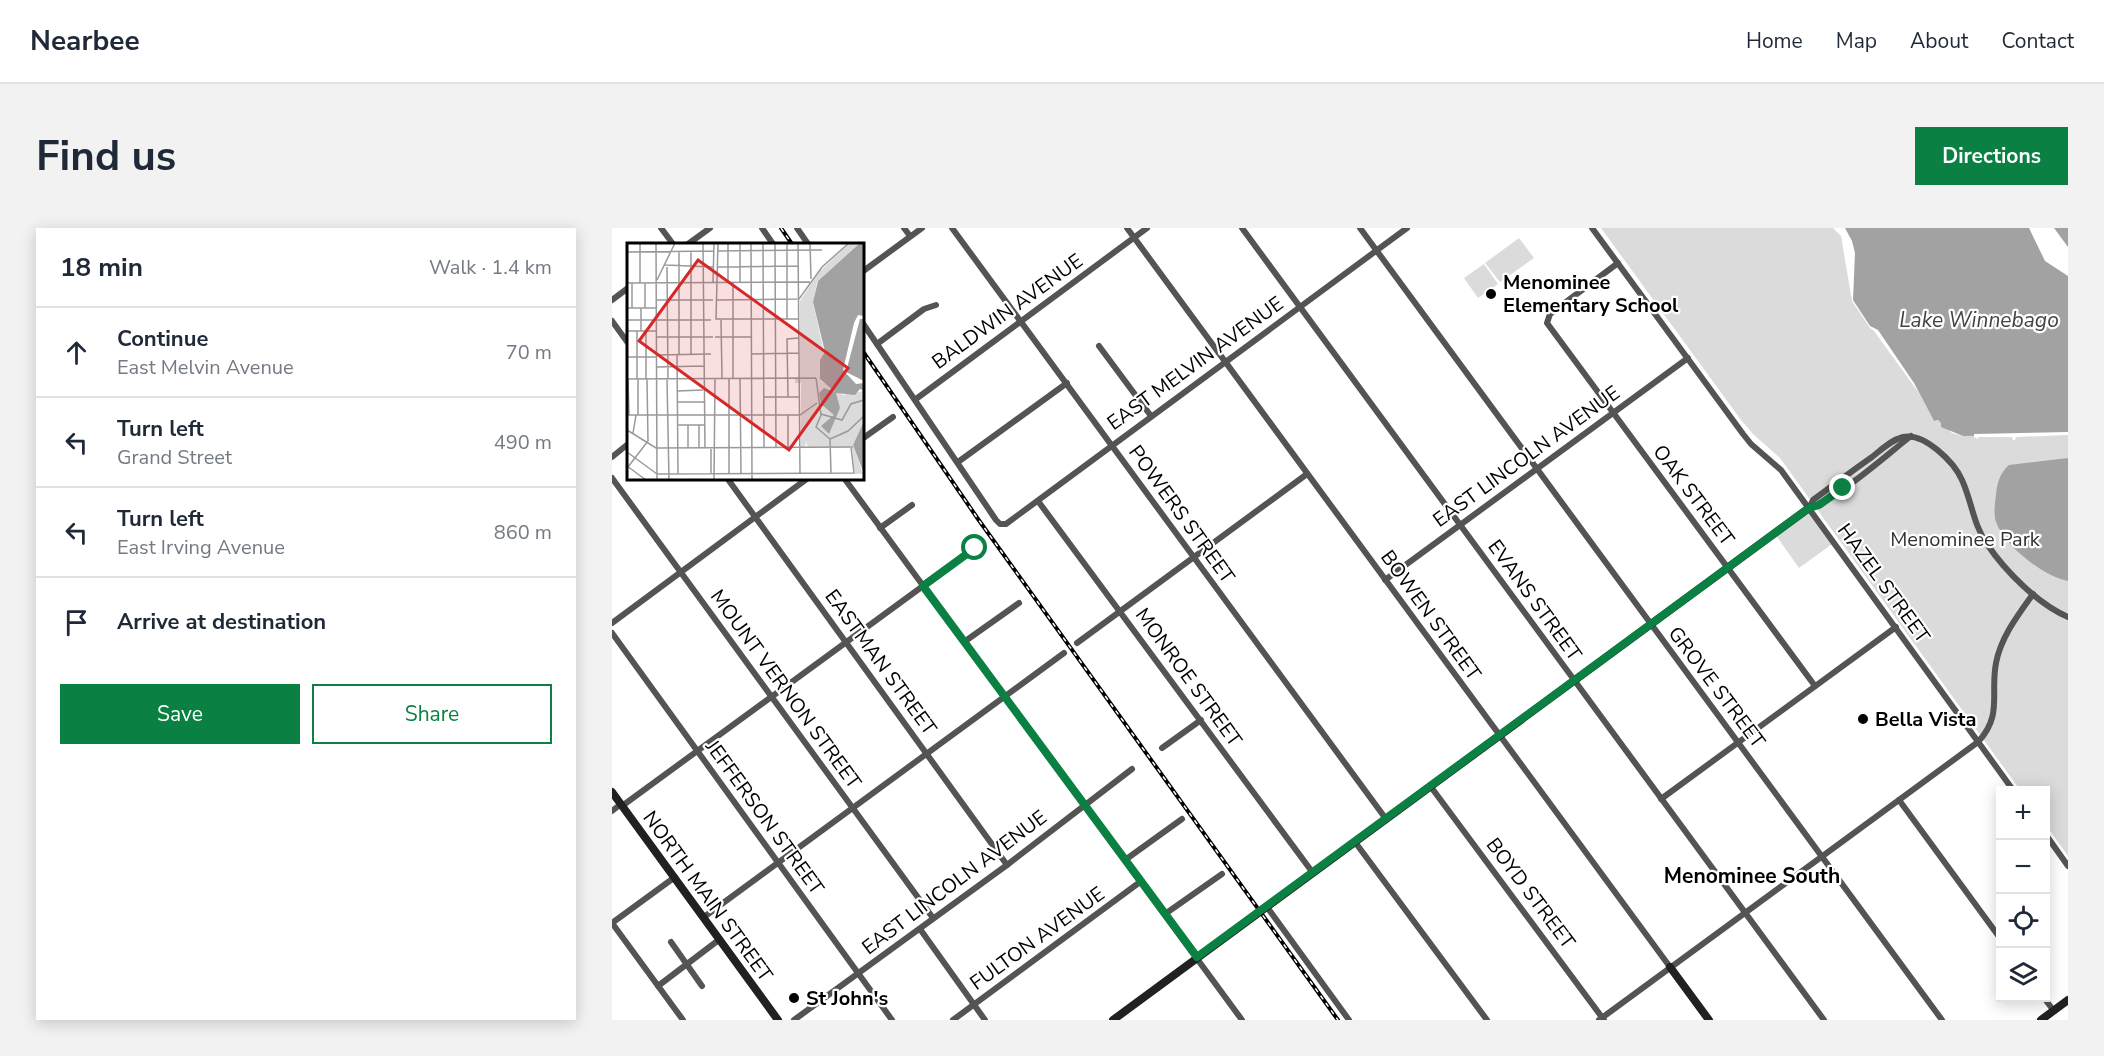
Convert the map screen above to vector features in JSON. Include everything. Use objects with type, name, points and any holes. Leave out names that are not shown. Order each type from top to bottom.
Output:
[{"type":"street","points":[[660,228],[672,243]]},
{"type":"street","points":[[689,243],[710,228]]},
{"type":"street","points":[[762,228],[772,243]]},
{"type":"street","points":[[797,228],[807,243]]},
{"type":"street","points":[[904,228],[910,236]]},
{"type":"street","points":[[864,270],[922,228]]},
{"type":"street","name":"POWERS STREET","points":[[952,228],[1386,819]]},
{"type":"street","name":"BOWEN STREET","points":[[1127,228],[1709,1020]]},
{"type":"street","name":"BALDWIN AVENUE","points":[[916,399],[1147,228]]},
{"type":"street","name":"EVANS STREET","points":[[1242,228],[1824,1020]]},
{"type":"street","name":"GROVE STREET","points":[[1360,228],[1942,1020]]},
{"type":"street","name":"EAST MELVIN AVENUE","points":[[958,462],[996,520],[1002,524],[1009,523],[1407,228]]},
{"type":"street","name":"HAZEL STREET","points":[[1592,228],[1743,434],[1751,444],[1776,464],[1809,508],[2010,786]]},
{"type":"street","name":"OAK STREET","points":[[1618,263],[1552,313],[1547,323],[1815,686]]},
{"type":"street","points":[[612,300],[627,289]]},
{"type":"street","points":[[878,344],[924,309],[936,306]]},
{"type":"street","points":[[612,321],[627,342]]},
{"type":"street","points":[[864,325],[958,462],[1066,383]]},
{"type":"street","points":[[1099,346],[1151,416]]},
{"type":"street","name":"EAST LINCOLN AVENUE","points":[[1385,580],[1688,358]]},
{"type":"street","points":[[864,438],[892,417]]},
{"type":"street","points":[[1113,1020],[1809,508],[1813,501],[1890,443],[1904,437],[1911,436],[1923,440],[1934,448],[1960,476],[1975,523],[1996,556],[2032,594],[2068,617]]},
{"type":"street","points":[[612,457],[627,445]]},
{"type":"street","points":[[1077,643],[1307,474]]},
{"type":"street","name":"MOUNT VERNON STREET","points":[[612,478],[933,918]]},
{"type":"street","name":"EASTMAN STREET","points":[[728,480],[1007,864]]},
{"type":"street","points":[[612,622],[805,480]]},
{"type":"street","points":[[845,480],[1242,1020]]},
{"type":"street","name":"MONROE STREET","points":[[1038,501],[1313,873]]},
{"type":"street","points":[[880,528],[912,505]]},
{"type":"street","points":[[612,811],[697,752],[975,548]]},
{"type":"street","points":[[1602,1019],[1744,912],[1978,742],[1986,733],[1993,718],[1996,698],[1995,671],[2001,645],[2032,594]]},
{"type":"street","points":[[964,642],[1019,603]]},
{"type":"street","points":[[1661,799],[1896,627]]},
{"type":"street","name":"JEFFERSON STREET","points":[[612,633],[892,1020]]},
{"type":"street","points":[[704,917],[1065,653]]},
{"type":"street","points":[[1162,748],[1201,720]]},
{"type":"street","name":"EAST LINCOLN AVENUE","points":[[794,1020],[920,929],[1132,769]]},
{"type":"street","name":"BOYD STREET","points":[[1431,787],[1602,1019]]},
{"type":"street","name":"NORTH MAIN STREET","points":[[612,792],[778,1020]]},
{"type":"street","points":[[1899,800],[1996,931]]},
{"type":"street","points":[[1125,860],[1182,819]]},
{"type":"street","points":[[2050,840],[2068,866]]},
{"type":"street","points":[[1355,842],[1487,1020]]},
{"type":"street","points":[[1165,914],[1222,874]]},
{"type":"street","points":[[675,877],[612,923],[683,1020]]},
{"type":"street","name":"FULTON AVENUE","points":[[953,1020],[1140,882]]},
{"type":"street","points":[[1267,907],[1349,1020]]},
{"type":"street","points":[[920,929],[985,1020]]},
{"type":"street","points":[[658,986],[720,939]]},
{"type":"street","points":[[671,942],[702,986]]},
{"type":"street","points":[[2041,1020],[2068,1000]]},
{"type":"street","points":[[2047,1002],[2054,1011]]},
{"type":"green space","name":"Menominee Park","points":[[1601,228],[1833,228],[1841,236],[1852,301],[1919,393],[1934,421],[1938,420],[1952,433],[1963,436],[2068,435],[2068,856],[2050,831],[2050,786],[2017,786],[1780,458],[1741,420]]},
{"type":"green space","points":[[1519,238],[1534,258],[1500,282],[1485,263]]},
{"type":"green space","points":[[1484,264],[1498,284],[1478,298],[1464,278]]},
{"type":"green space","points":[[1809,508],[1835,542],[1799,568],[1775,534]]},
{"type":"water","name":"Lake Winnebago","points":[[1845,228],[2029,228],[2045,261],[2068,276],[2068,435],[1963,436],[1941,427],[1938,420],[1934,421],[1914,383],[1878,330],[1870,326],[1853,300],[1855,253]]},
{"type":"water","points":[[2054,228],[2068,228],[2068,247]]},
{"type":"water","points":[[2068,458],[2068,581],[2047,573],[2014,548],[2005,538],[1995,518],[1995,500],[1998,482],[2009,465]]},
{"type":"pier","points":[[2068,432],[2068,435],[2016,437],[2015,440],[2012,437],[1978,437],[1978,439],[1974,437],[1974,434]]},
{"type":"railway","points":[[781,228],[791,243]]},
{"type":"railway","points":[[864,353],[978,519],[1338,1020]]},
{"type":"place","name":"Menominee Elementary School","points":[[1491,294]]},
{"type":"place","name":"Bella Vista","points":[[1863,719]]},
{"type":"place","name":"St John's","points":[[794,998]]},
{"type":"district","name":"Menominee South","points":[[1752,876]]},
{"type":"route","points":[[975,548],[923,586],[1197,957],[1809,508],[1819,505],[1843,488]]}]
